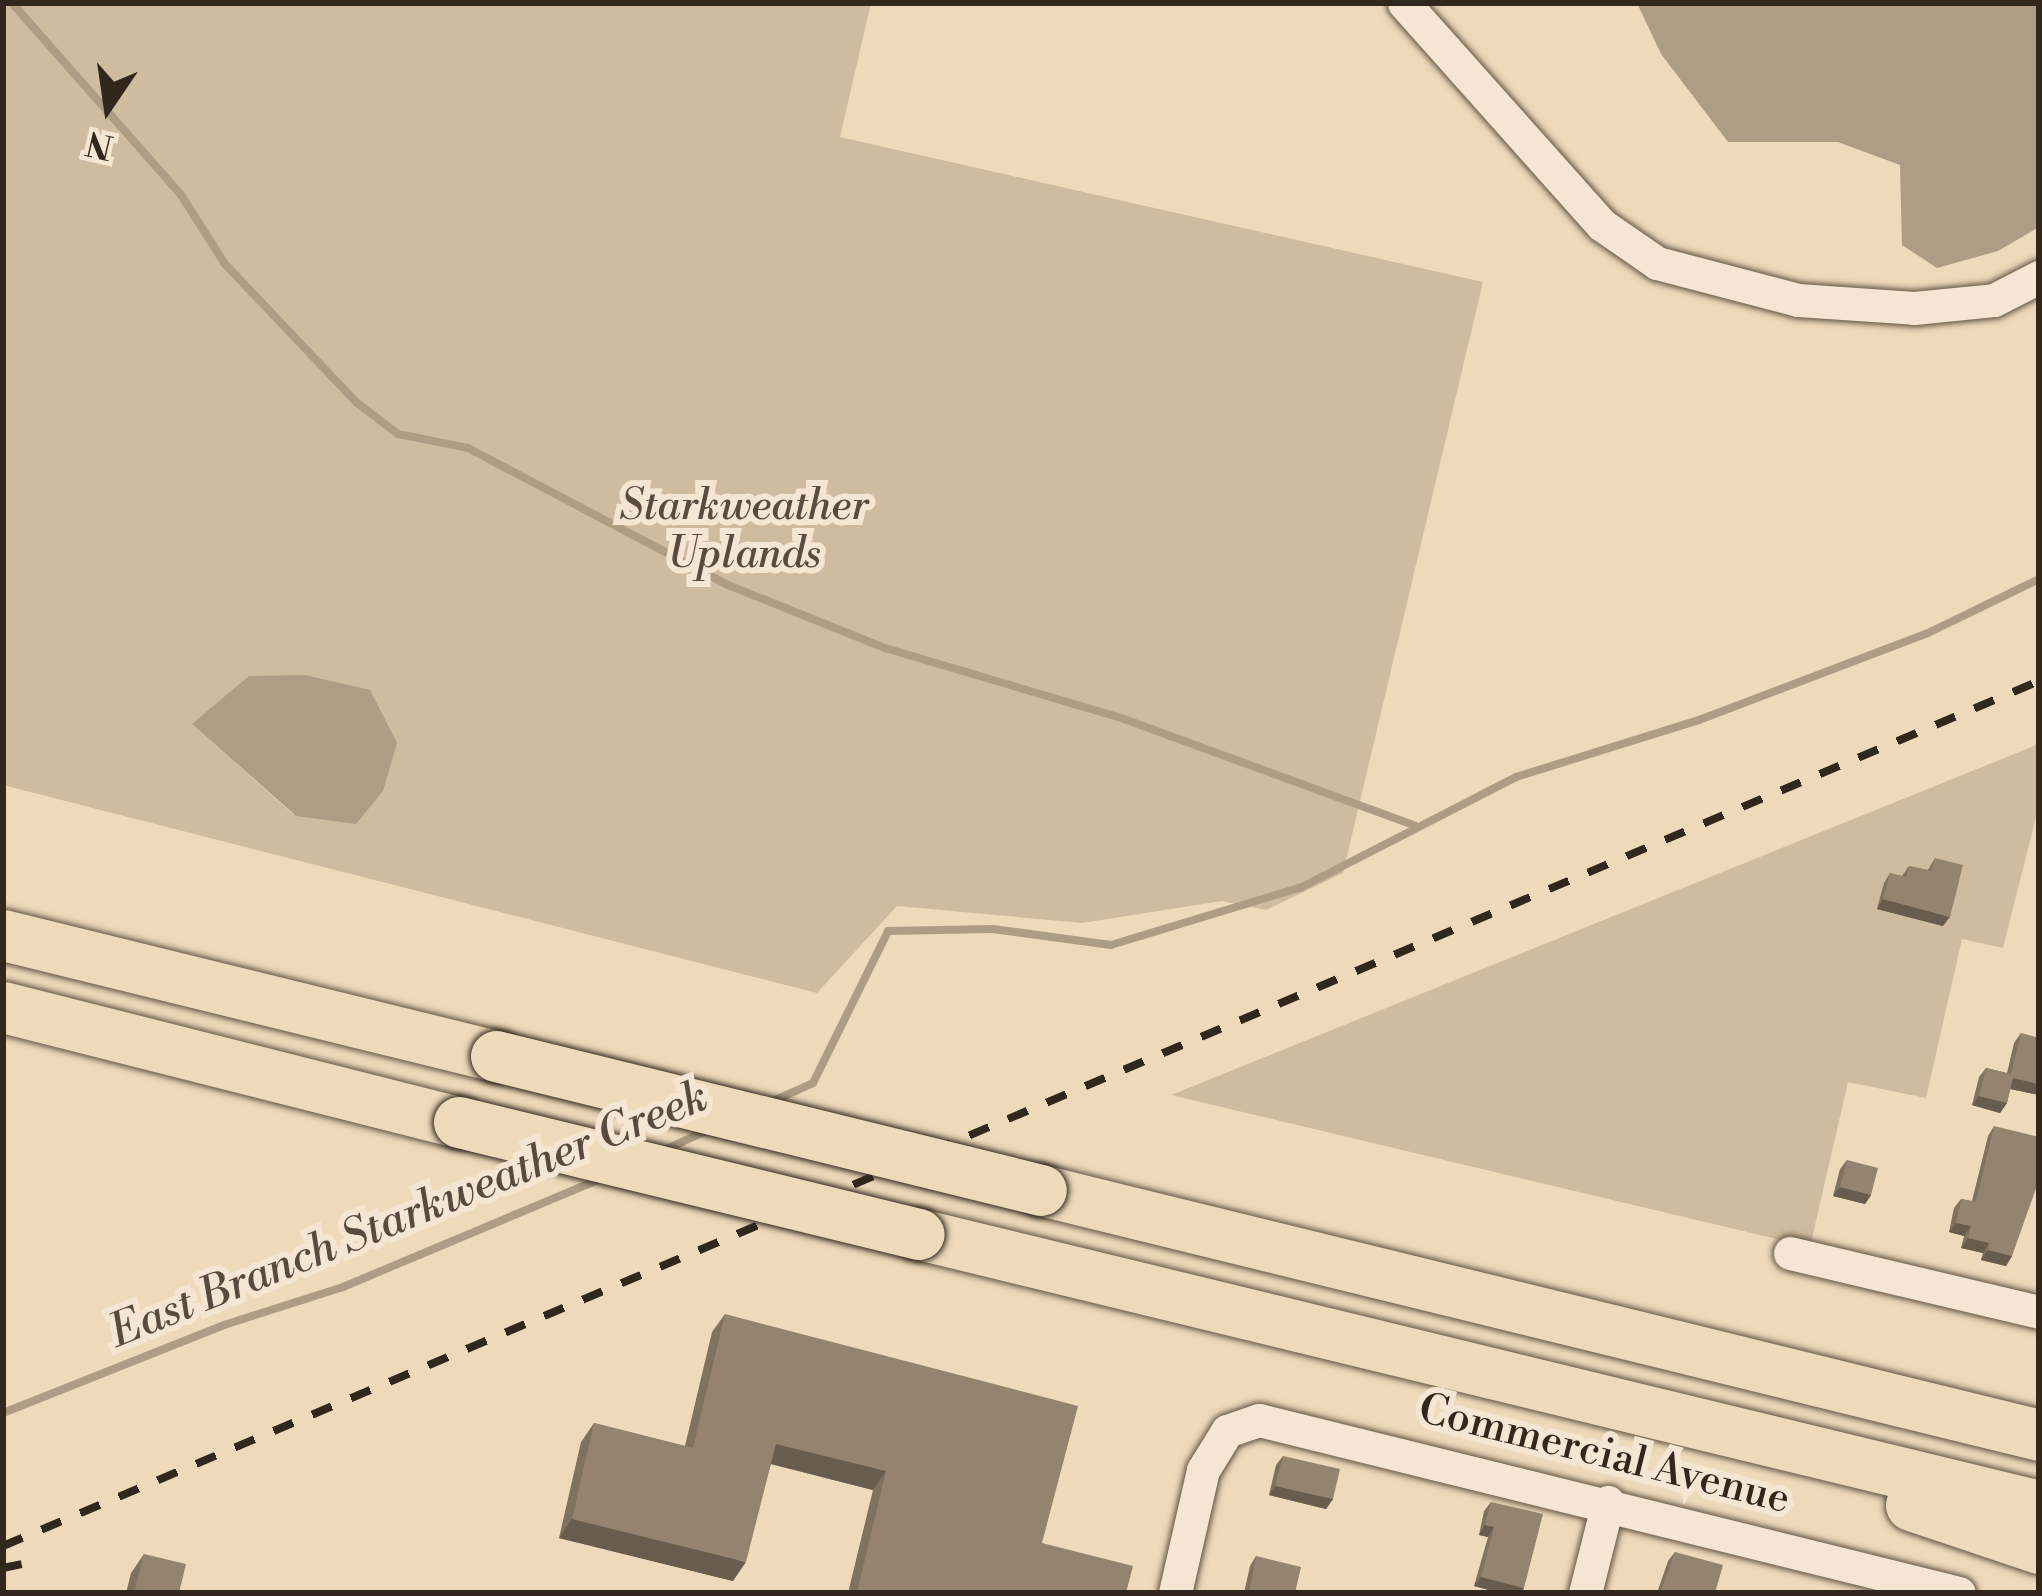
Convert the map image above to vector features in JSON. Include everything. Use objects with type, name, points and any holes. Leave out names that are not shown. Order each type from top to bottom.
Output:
[{"type":"highway","points":[[3,912],[388,1030]]},
{"type":"highway","points":[[3,935],[2039,1435]]},
{"type":"highway","points":[[3,1007],[2039,1506]]},
{"type":"highway","points":[[3,1030],[151,1045]]},
{"type":"highway","points":[[1744,1363],[2039,1402]]},
{"type":"highway","points":[[1563,1390],[2039,1548]]},
{"type":"street","points":[[1404,3],[1602,225],[1658,263],[1798,300],[1946,309],[1994,301],[2039,278]]},
{"type":"street","points":[[1790,1253],[2039,1312]]},
{"type":"street","name":"Commercial Avenue","points":[[1175,1593],[1203,1470],[1227,1432],[1259,1420],[1608,1502],[1959,1593]]},
{"type":"street","points":[[1585,1593],[1608,1502]]},
{"type":"green space","name":"Starkweather Uplands","points":[[3,3],[871,3],[840,137],[1483,282],[1343,873],[1266,910],[1222,901],[1082,923],[897,906],[817,993],[3,785]],"holes":[[[220,703],[295,816],[193,725]]]},
{"type":"green space","points":[[2039,744],[2039,805],[2003,948],[1962,939],[1926,1098],[1848,1082],[1810,1247],[1171,1095]]},
{"type":"shaded area","points":[[1637,3],[2039,3],[2039,227],[1998,251],[1937,268],[1902,245],[1900,165],[1838,142],[1728,142],[1661,54]]},
{"type":"shaded area","points":[[305,675],[370,690],[397,743],[383,791],[356,824],[296,816],[192,724],[249,676]]},
{"type":"building","points":[[1935,858],[1963,865],[1950,917],[1883,899],[1890,873],[1906,877],[1909,866],[1931,871]]},
{"type":"building","points":[[2021,1033],[2039,1038],[2039,1084],[2013,1078],[2007,1103],[1979,1096],[1986,1068],[2011,1074]]},
{"type":"building","points":[[1994,1126],[2039,1137],[2039,1180],[2012,1256],[1988,1250],[1989,1243],[1968,1238],[1971,1226],[1956,1223],[1961,1199],[1976,1202]]},
{"type":"building","points":[[1847,1160],[1878,1168],[1871,1195],[1840,1187]]},
{"type":"building","points":[[725,1314],[1078,1406],[1042,1543],[1133,1566],[1126,1593],[857,1593],[886,1471],[776,1444],[746,1562],[572,1519],[594,1423],[693,1448]]},
{"type":"building","points":[[1283,1456],[1340,1469],[1333,1499],[1275,1486]]},
{"type":"building","points":[[1491,1502],[1543,1514],[1524,1588],[1481,1577],[1494,1527],[1485,1525]]},
{"type":"building","points":[[1675,1552],[1723,1565],[1715,1593],[1660,1593]]},
{"type":"building","points":[[144,1554],[186,1564],[179,1593],[134,1593]]},
{"type":"building","points":[[1256,1556],[1301,1567],[1295,1593],[1249,1593]]},
{"type":"waterway","points":[[12,3],[181,195],[225,264],[356,402],[398,434],[468,448],[728,585],[885,648],[1124,719],[1414,825]]},
{"type":"waterway","name":"East Branch Starkweather Creek","points":[[771,1102],[813,1083],[888,931],[993,929],[1111,945],[1302,887],[1516,777],[1699,720],[1928,633],[2039,579]]},
{"type":"waterway","name":"East Branch Starkweather Creek","points":[[662,1151],[708,1130]]},
{"type":"waterway","name":"East Branch Starkweather Creek","points":[[3,1413],[224,1325],[343,1287],[605,1177]]},
{"type":"railway","points":[[3,1546],[2039,681]]},
{"type":"railway","points":[[3,1568],[22,1564]]}]
